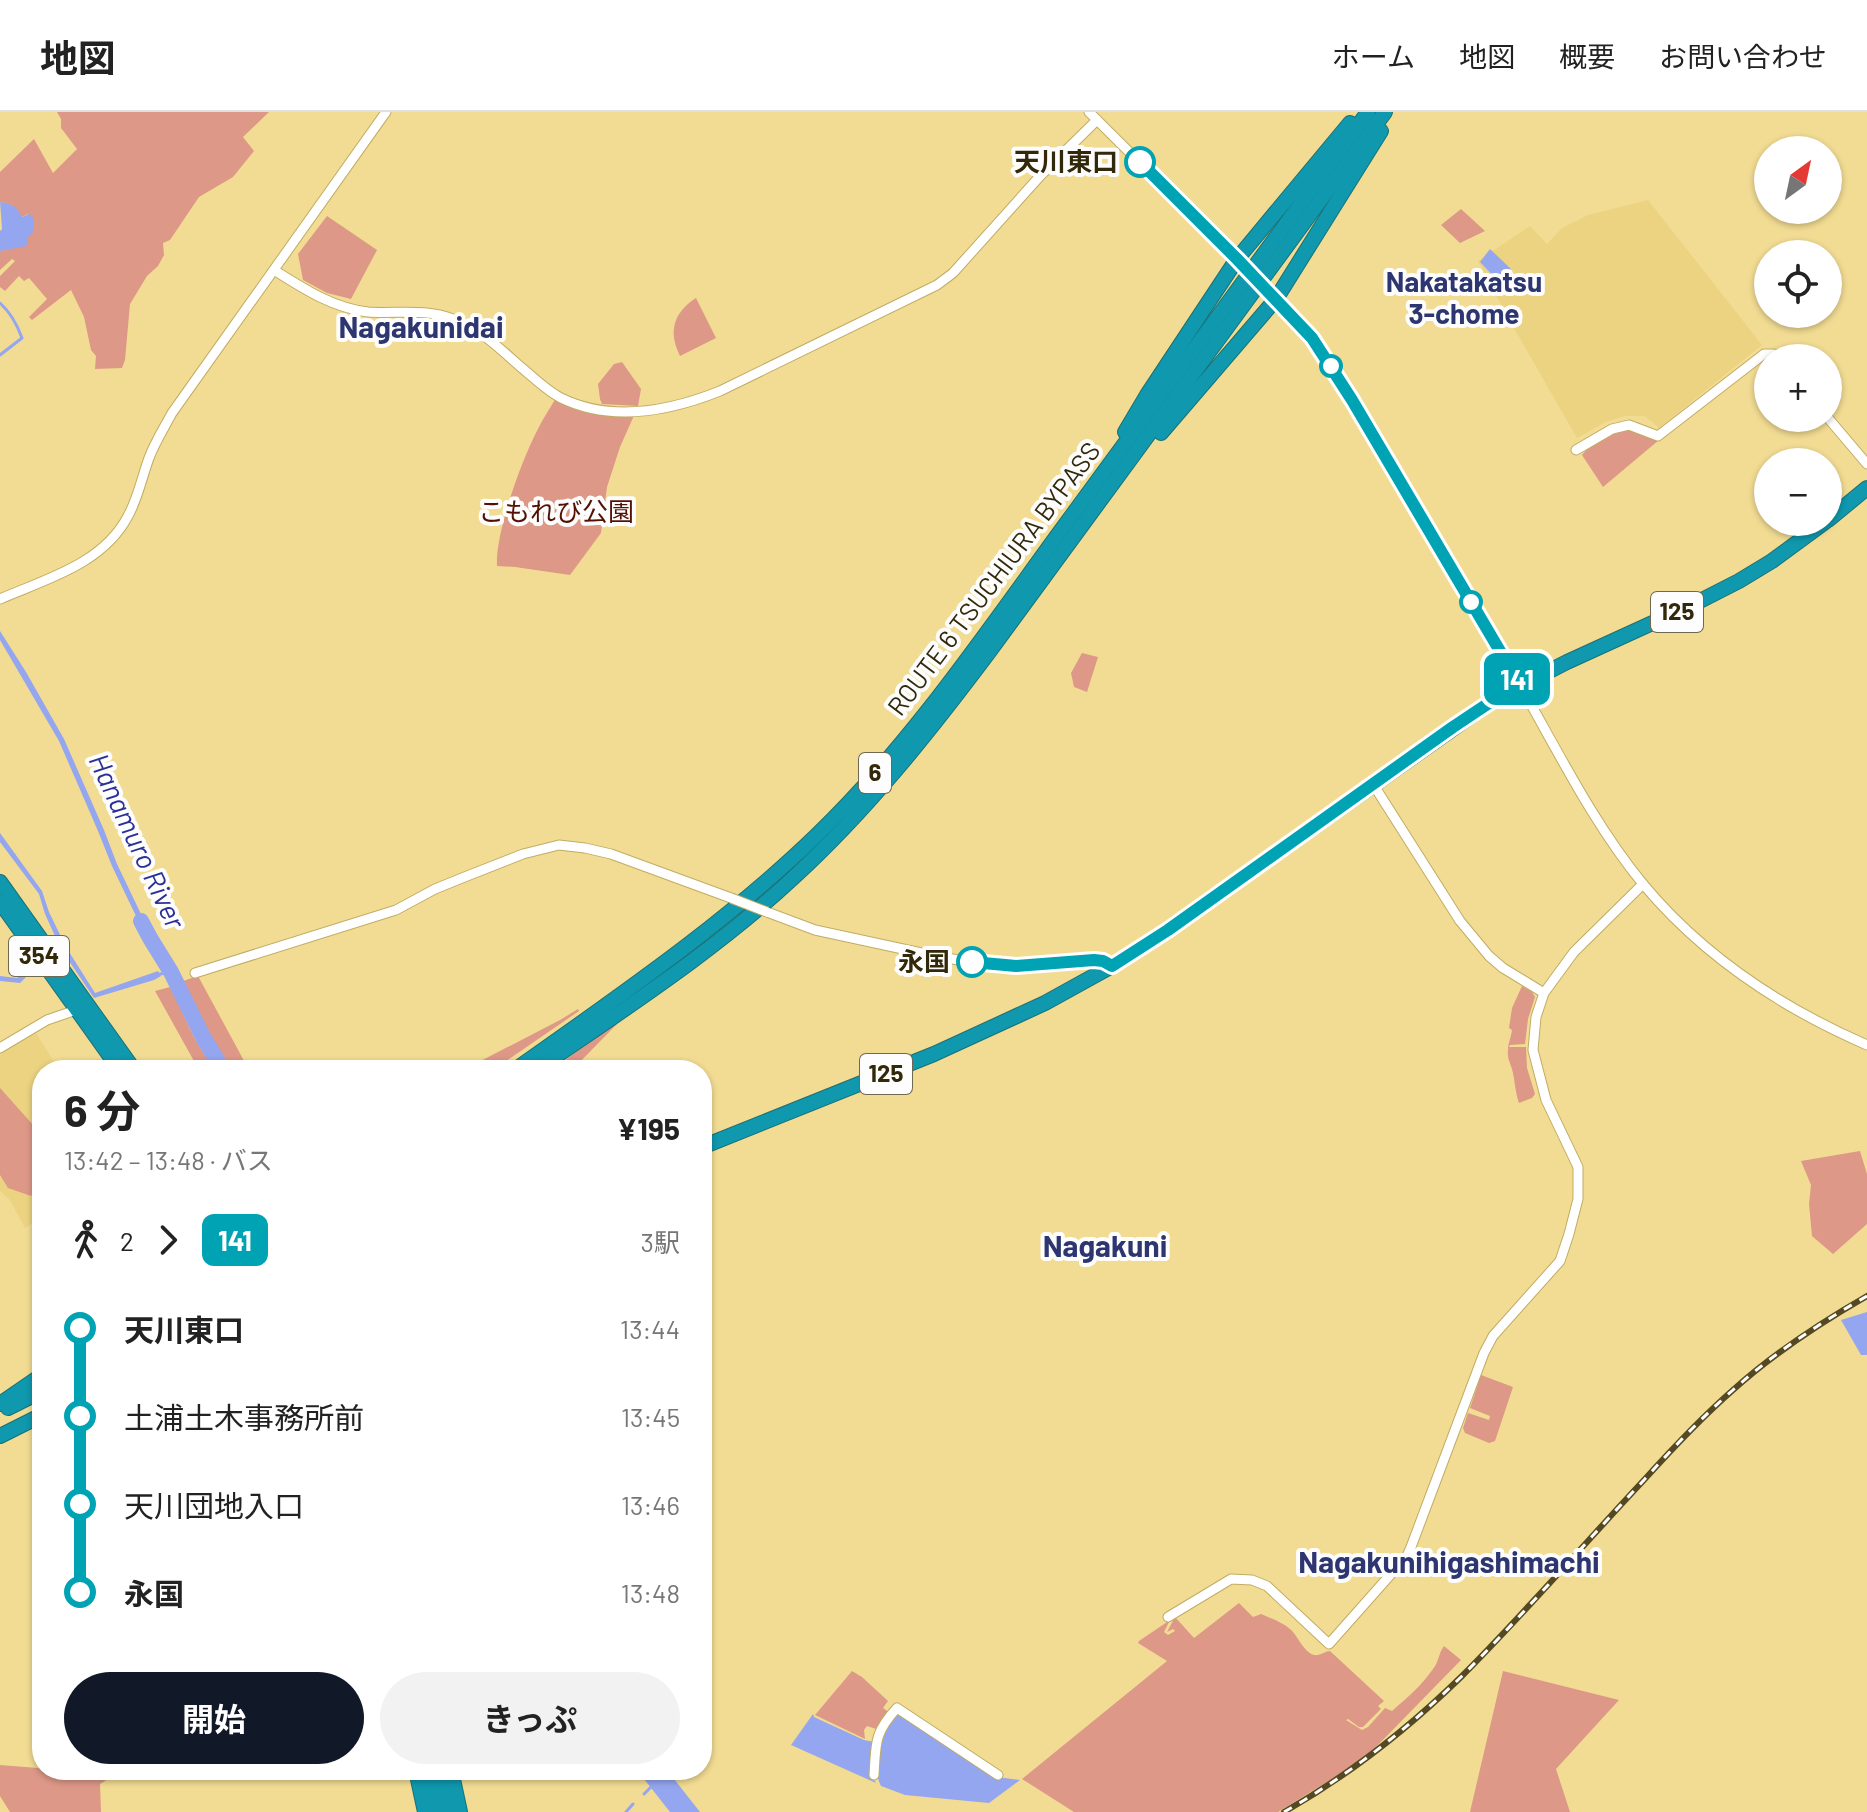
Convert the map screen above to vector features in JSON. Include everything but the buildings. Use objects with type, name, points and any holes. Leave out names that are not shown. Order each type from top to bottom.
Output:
[{"type":"highway","points":[[1114,459],[1126,429],[1147,395],[1239,261],[1360,112]]},
{"type":"highway","name":"ROUTE 6 TSUCHIURA BYPASS","points":[[529,1060],[660,967],[783,867],[898,747],[977,645],[1368,112]]},
{"type":"highway","points":[[1119,476],[1144,454],[1274,297],[1378,136],[1387,112]]},
{"type":"highway","name":"ROUTE 6 TSUCHIURA BYPASS","points":[[550,1060],[728,933],[793,879],[909,755],[945,711],[1387,112]]},
{"type":"highway","name":"125","points":[[1842,509],[1867,488]]},
{"type":"highway","name":"125","points":[[712,1143],[948,1048],[1022,1015],[1112,966],[1168,930],[1495,699],[1725,589],[1806,536]]},
{"type":"highway","name":"354","points":[[0,882],[114,1060]]},
{"type":"highway","name":"354","points":[[0,902],[126,1060]]},
{"type":"highway","points":[[557,1060],[604,1022]]},
{"type":"highway","points":[[517,1060],[554,1036],[574,1028]]},
{"type":"highway","points":[[0,1404],[32,1382]]},
{"type":"highway","points":[[0,1411],[32,1396]]},
{"type":"highway","points":[[0,1436],[32,1420]]},
{"type":"highway","points":[[418,1780],[425,1812]]},
{"type":"highway","points":[[431,1780],[437,1812]]},
{"type":"highway","points":[[441,1780],[448,1812]]},
{"type":"highway","points":[[453,1780],[460,1812]]},
{"type":"street","points":[[3,598],[81,563],[98,552],[118,531],[172,413],[386,112]]},
{"type":"street","points":[[274,270],[305,290],[347,309],[423,312],[452,318],[481,332],[557,396],[580,406],[617,411],[661,410],[694,402],[720,391],[937,285],[961,265],[1093,116],[1312,338],[1581,792],[1643,884],[1684,927],[1745,978],[1824,1027],[1867,1045]]},
{"type":"street","points":[[1576,450],[1612,429],[1629,425],[1658,436],[1754,362]]},
{"type":"street","points":[[1840,432],[1867,464]]},
{"type":"street","points":[[1373,784],[1460,921],[1489,956],[1544,993]]},
{"type":"street","points":[[195,973],[396,910],[462,878],[523,854],[559,845],[611,854],[815,930],[964,961],[1016,966],[1103,961],[1112,966]]},
{"type":"street","points":[[1168,1617],[1231,1579],[1252,1580],[1267,1586],[1329,1644],[1407,1556],[1484,1353],[1493,1336],[1560,1261],[1578,1199],[1578,1167],[1546,1100],[1533,1050],[1536,1017],[1544,993],[1574,952],[1643,884]]},
{"type":"street","points":[[1076,961],[1084,970],[1085,980]]},
{"type":"street","points":[[0,1048],[39,1025],[83,1008]]},
{"type":"street","points":[[874,1775],[878,1734],[897,1708],[998,1775]]},
{"type":"shaded area","points":[[1648,200],[1761,344],[1754,344],[1754,351],[1659,428],[1645,416],[1625,416],[1606,422],[1577,438],[1478,261],[1530,226],[1547,244],[1562,228],[1588,215]]},
{"type":"shaded area","points":[[36,1033],[53,1060],[32,1060],[32,1223],[25,1228],[10,1200],[0,1191],[0,1054]]},
{"type":"green space","points":[[57,112],[269,112],[243,137],[254,151],[233,177],[199,197],[170,240],[163,243],[164,255],[130,304],[122,368],[95,369],[96,356],[91,350],[84,317],[71,290],[32,320],[29,317],[47,299],[29,278],[24,281],[19,276],[5,291],[0,287],[0,276],[15,261],[12,259],[0,270],[0,251],[21,245],[26,238],[28,214],[22,217],[12,205],[0,202],[0,172],[34,139],[53,173],[77,149],[61,128]]},
{"type":"green space","points":[[1461,209],[1485,231],[1460,243],[1441,225]]},
{"type":"green space","points":[[327,216],[377,250],[351,299],[327,293],[303,280],[298,254]]},
{"type":"green space","points":[[696,298],[716,338],[680,356],[674,339],[675,324],[682,310]]},
{"type":"green space","points":[[622,362],[641,389],[638,406],[602,404],[600,399],[598,384],[614,364]]},
{"type":"green space","name":"こもれび公園","points":[[557,396],[580,406],[636,411],[607,487],[601,533],[570,575],[497,566],[500,535],[517,477],[540,425]]},
{"type":"green space","points":[[1623,429],[1643,432],[1659,440],[1603,487],[1582,455],[1588,448]]},
{"type":"green space","points":[[1082,653],[1098,657],[1087,692],[1074,687],[1071,673]]},
{"type":"green space","points":[[198,976],[244,1060],[224,1060],[209,1039],[183,981]]},
{"type":"green space","points":[[1522,986],[1535,997],[1525,1044],[1509,1047],[1526,1047],[1527,1068],[1535,1094],[1519,1103],[1508,1045],[1512,1008]]},
{"type":"green space","points":[[170,987],[196,1040],[210,1060],[193,1060],[155,991]]},
{"type":"green space","points":[[578,1009],[508,1060],[483,1060]]},
{"type":"green space","points":[[616,1022],[582,1060],[565,1060]]},
{"type":"green space","points":[[0,1088],[32,1124],[32,1195],[8,1188],[0,1175]]},
{"type":"green space","points":[[1860,1151],[1867,1174],[1867,1224],[1833,1254],[1812,1236],[1811,1185],[1801,1161]]},
{"type":"green space","points":[[1481,1375],[1513,1387],[1495,1441],[1489,1443],[1465,1433],[1463,1428],[1468,1413],[1489,1420],[1490,1416],[1470,1408]]},
{"type":"green space","points":[[1239,1603],[1253,1617],[1261,1614],[1287,1627],[1309,1653],[1318,1655],[1330,1651],[1384,1701],[1378,1706],[1381,1709],[1363,1727],[1346,1720],[1362,1730],[1385,1708],[1392,1711],[1419,1686],[1435,1666],[1444,1646],[1461,1660],[1377,1746],[1350,1768],[1278,1812],[1074,1812],[1022,1779],[1167,1661],[1139,1641],[1170,1620],[1164,1632],[1168,1635],[1175,1631],[1167,1632],[1175,1617],[1194,1638]]},
{"type":"green space","points":[[852,1671],[888,1701],[883,1708],[890,1713],[879,1730],[867,1726],[865,1739],[815,1715]]},
{"type":"green space","points":[[1503,1671],[1619,1700],[1556,1769],[1570,1812],[1470,1812]]},
{"type":"green space","points":[[0,1765],[32,1768],[32,1780],[107,1780],[100,1784],[101,1812],[10,1812],[0,1796]]},
{"type":"water","points":[[0,202],[14,206],[22,217],[29,214],[33,217],[33,232],[27,238],[26,246],[0,251]]},
{"type":"water","points":[[1490,249],[1511,269],[1499,282],[1480,262]]},
{"type":"water","points":[[0,631],[64,739],[152,937],[147,939],[59,741],[0,640]]},
{"type":"water","points":[[0,833],[42,891],[66,947],[95,993],[158,971],[161,976],[94,998],[61,949],[20,983],[0,981],[0,976],[17,978],[60,947],[39,894],[0,842]]},
{"type":"water","points":[[1867,1312],[1867,1355],[1861,1355],[1841,1320]]},
{"type":"water","points":[[897,1710],[997,1777],[1020,1780],[989,1803],[905,1795],[881,1786],[876,1765],[878,1746]]},
{"type":"water","points":[[813,1714],[874,1742],[871,1774],[876,1783],[791,1745]]},
{"type":"water","points":[[645,1780],[675,1780],[700,1812],[670,1812]]},
{"type":"waterway","points":[[0,303],[13,319],[22,338],[0,355]]},
{"type":"waterway","name":"Hanamuro River","points":[[141,921],[217,1060]]},
{"type":"waterway","points":[[160,974],[171,972]]},
{"type":"waterway","points":[[644,1794],[653,1785]]},
{"type":"waterway","points":[[626,1812],[633,1804]]},
{"type":"railway","points":[[1284,1812],[1355,1766],[1442,1695],[1508,1628],[1676,1445],[1733,1390],[1798,1339],[1867,1296]]},
{"type":"bus line","name":"141","points":[[972,962],[1016,966],[1094,960],[1112,966],[1168,930],[1453,727],[1520,685],[1352,400],[1312,338],[1140,162]]},
{"type":"place","name":"天川東口","points":[[1140,162]]},
{"type":"place","name":"永国","points":[[972,962]]},
{"type":"district","name":"Nakatakatsu 3-chome","points":[[1464,298]]},
{"type":"district","name":"Nagakunidai","points":[[421,328]]},
{"type":"district","name":"Nagakuni","points":[[1105,1247]]},
{"type":"district","name":"Nagakunihigashimachi","points":[[1449,1563]]}]
